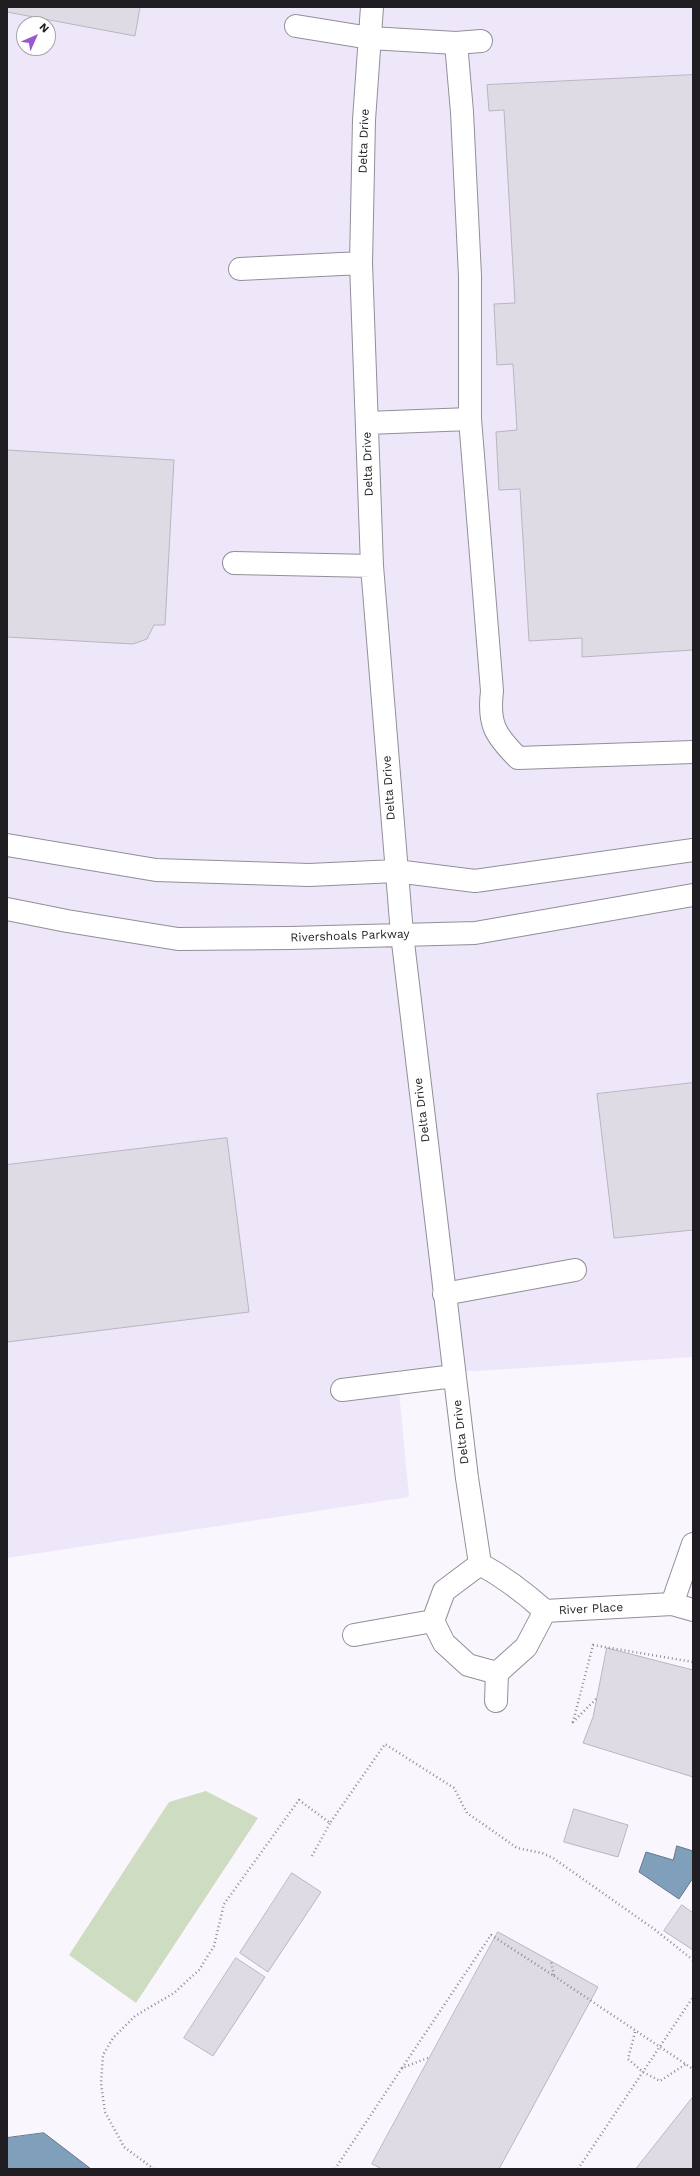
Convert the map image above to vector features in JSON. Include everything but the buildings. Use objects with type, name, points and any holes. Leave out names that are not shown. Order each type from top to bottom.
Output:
[{"type":"street","name":"Delta Drive","points":[[372,7],[364,120],[361,262],[372,566],[402,934],[454,1376],[480,1564]]},
{"type":"street","points":[[296,26],[370,38],[456,43],[481,41]]},
{"type":"street","points":[[456,43],[462,112],[470,276],[470,419],[492,691],[490,712],[499,738],[518,758],[693,752]]},
{"type":"street","points":[[240,269],[361,262]]},
{"type":"street","points":[[367,423],[470,419]]},
{"type":"street","points":[[234,563],[372,566]]},
{"type":"street","points":[[7,845],[156,870],[309,875],[396,871],[475,882],[693,850]]},
{"type":"street","name":"Rivershoals Parkway","points":[[7,909],[67,921],[178,939],[475,933],[693,895]]},
{"type":"street","points":[[444,1294],[575,1270]]},
{"type":"street","points":[[342,1390],[454,1376]]},
{"type":"street","points":[[672,1604],[693,1544]]},
{"type":"street","points":[[480,1564],[444,1591],[433,1621],[444,1643],[468,1665],[497,1673]]},
{"type":"street","name":"River Place","points":[[480,1564],[499,1574],[525,1593],[545,1611],[672,1604],[693,1610]]},
{"type":"street","points":[[496,1701],[497,1673],[526,1647],[545,1611]]},
{"type":"street","points":[[354,1635],[433,1621]]},
{"type":"path","points":[[596,1698],[573,1722],[593,1645],[693,1662]]},
{"type":"path","points":[[312,1856],[330,1824],[385,1744],[454,1788],[468,1813],[517,1848],[542,1853],[553,1858],[654,1929],[693,1960]]},
{"type":"path","points":[[154,2169],[124,2147],[105,2112],[101,2083],[102,2055],[113,2038],[135,2016],[174,1993],[199,1970],[214,1946],[224,1904],[299,1800],[330,1824]]},
{"type":"path","points":[[335,2169],[491,1935],[635,2032],[693,2068]]},
{"type":"path","points":[[551,1961],[554,1976]]},
{"type":"path","points":[[578,2169],[693,1997]]},
{"type":"path","points":[[635,2032],[628,2059],[643,2072],[660,2081],[686,2064]]},
{"type":"path","points":[[402,2068],[430,2057]]},
{"type":"shaded area","points":[[7,7],[693,7],[693,1357],[476,1371],[397,1370],[409,1497],[7,1558]]},
{"type":"green space","points":[[206,1791],[258,1818],[136,2003],[69,1955],[169,1802]]},
{"type":"water","points":[[677,1846],[693,1851],[693,1878],[679,1899],[639,1872],[646,1852],[673,1860]]},
{"type":"water","points":[[44,2133],[91,2169],[7,2169],[7,2138]]}]
